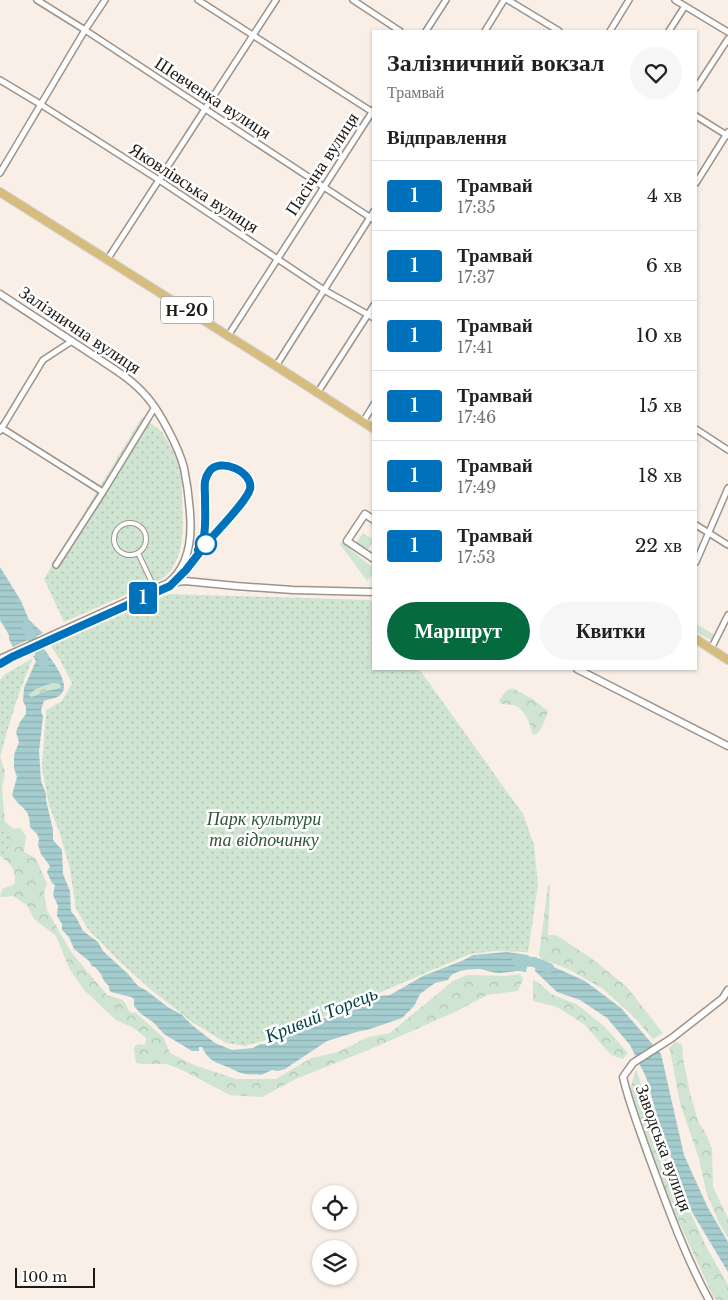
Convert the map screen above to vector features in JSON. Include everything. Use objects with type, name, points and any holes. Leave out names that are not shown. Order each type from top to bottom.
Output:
[{"type":"main road","name":"Н-20","points":[[0,192],[372,428]]},
{"type":"main road","points":[[697,640],[728,660]]},
{"type":"street","name":"Шевченка вулиця","points":[[37,0],[372,219]]},
{"type":"street","points":[[0,174],[40,104],[105,0]]},
{"type":"street","points":[[198,0],[372,110]]},
{"type":"street","points":[[107,260],[276,0]]},
{"type":"street","points":[[353,0],[398,30]]},
{"type":"street","points":[[427,30],[446,0]]},
{"type":"street","points":[[486,30],[504,0]]},
{"type":"street","points":[[508,0],[557,30]]},
{"type":"street","points":[[611,30],[630,0]]},
{"type":"street","points":[[676,0],[728,32]]},
{"type":"street","points":[[670,30],[685,6]]},
{"type":"street","points":[[697,86],[728,39]]},
{"type":"street","name":"Яковлівська вулиця","points":[[0,80],[159,180],[324,290],[372,317]]},
{"type":"street","name":"Пасічна вулиця","points":[[228,336],[372,113]]},
{"type":"street","points":[[697,117],[727,134],[697,181]]},
{"type":"street","points":[[276,366],[372,219]]},
{"type":"street","name":"Залізнична вулиця","points":[[0,294],[138,386],[155,407],[183,466],[190,521],[190,535],[186,556],[180,571],[168,583],[0,659]]},
{"type":"street","points":[[318,392],[372,308]]},
{"type":"street","points":[[72,341],[43,360],[1,429],[103,492]]},
{"type":"street","points":[[56,565],[155,407]]},
{"type":"street","points":[[363,422],[372,407]]},
{"type":"street","points":[[697,430],[728,450]]},
{"type":"street","points":[[697,560],[728,488]]},
{"type":"street","points":[[372,519],[365,514],[347,541],[372,558]]},
{"type":"street","points":[[133,522],[138,524],[145,533],[145,544],[138,553],[123,553],[115,546],[113,536],[122,524],[133,522]]},
{"type":"street","points":[[697,527],[728,545]]},
{"type":"street","points":[[138,553],[155,589]]},
{"type":"street","points":[[168,583],[185,581],[317,591],[372,592]]},
{"type":"street","points":[[711,649],[728,615]]},
{"type":"street","points":[[579,670],[728,746]]},
{"type":"street","name":"Заводська вулиця","points":[[709,1300],[697,1278],[660,1187],[627,1093],[623,1076],[633,1063],[672,1038],[723,998],[728,990]]},
{"type":"green space","points":[[142,417],[163,434],[178,463],[182,484],[183,521],[179,553],[170,572],[162,579],[64,622],[44,579]]},
{"type":"green space","points":[[363,533],[372,539],[372,543],[367,551],[356,543]]},
{"type":"green space","points":[[342,542],[372,567],[372,575],[367,581],[340,544]]},
{"type":"green space","name":"Парк культури та відпочинку","points":[[169,594],[370,600],[372,602],[372,670],[420,670],[523,814],[534,845],[538,884],[528,952],[494,951],[470,954],[280,1036],[245,1046],[226,1043],[192,1022],[150,989],[118,960],[88,929],[76,909],[70,869],[49,805],[42,768],[46,710],[62,701],[72,683],[51,646]]},
{"type":"green space","points":[[697,625],[715,635],[711,640],[697,633]]},
{"type":"green space","points":[[33,658],[23,682],[0,758],[0,680],[4,675]]},
{"type":"green space","points":[[53,683],[60,684],[61,687],[31,697],[29,695],[37,688]]},
{"type":"green space","points":[[512,688],[531,698],[548,711],[541,728],[535,735],[532,733],[521,709],[513,705],[500,703],[499,700],[506,691]]},
{"type":"green space","points":[[0,756],[5,772],[2,789],[5,822],[14,829],[20,828],[26,836],[24,852],[36,858],[47,884],[44,893],[47,910],[71,952],[107,995],[123,1000],[130,1012],[136,1013],[163,1037],[170,1053],[194,1065],[236,1079],[276,1079],[311,1058],[338,1052],[368,1037],[390,1033],[453,981],[467,975],[507,976],[520,974],[523,979],[518,991],[487,995],[457,1011],[380,1045],[296,1079],[262,1097],[230,1095],[182,1070],[166,1064],[136,1063],[135,1046],[138,1044],[145,1045],[146,1038],[134,1028],[116,1020],[85,991],[70,970],[56,936],[34,919],[27,905],[13,896],[0,897],[2,889],[15,884],[12,868],[0,856]]},
{"type":"green space","points":[[0,818],[13,846],[5,856],[0,852]]},
{"type":"green space","points":[[548,885],[550,885],[548,935],[556,935],[591,958],[627,987],[663,1033],[653,1039],[635,1018],[602,988],[566,968],[541,959],[539,955]]},
{"type":"green space","points":[[533,980],[551,994],[578,1005],[605,1027],[628,1053],[623,1059],[611,1055],[584,1024],[557,1007],[533,1001]]},
{"type":"green space","points":[[675,1042],[682,1044],[690,1093],[698,1121],[712,1149],[713,1187],[728,1218],[728,1238],[719,1223],[706,1191],[699,1159],[680,1103],[669,1048]]},
{"type":"green space","points":[[636,1069],[672,1174],[708,1250],[728,1285],[728,1300],[716,1300],[713,1296],[670,1203],[630,1090]]},
{"type":"water","points":[[0,567],[21,601],[29,620],[43,633],[13,647],[9,635],[0,620]]},
{"type":"water","points":[[45,650],[60,673],[64,686],[63,692],[59,696],[44,701],[41,710],[43,717],[39,751],[41,781],[46,794],[53,830],[53,840],[62,850],[63,874],[70,891],[71,911],[83,931],[98,942],[103,951],[138,986],[169,1008],[181,1014],[215,1043],[232,1050],[253,1048],[277,1038],[291,1036],[322,1018],[336,1018],[363,1002],[380,996],[390,995],[423,976],[473,955],[507,952],[528,955],[526,972],[497,973],[480,969],[457,972],[448,980],[435,983],[420,994],[414,1006],[402,1018],[327,1041],[285,1069],[272,1070],[261,1075],[239,1072],[213,1061],[207,1056],[202,1047],[199,1047],[199,1051],[192,1051],[164,1034],[134,1006],[134,999],[111,992],[109,986],[95,967],[74,949],[69,937],[62,930],[62,924],[57,916],[58,906],[53,895],[55,885],[52,883],[47,872],[50,866],[41,854],[38,845],[39,839],[30,827],[27,812],[12,795],[17,777],[14,768],[14,755],[19,742],[16,732],[26,714],[26,707],[23,701],[24,688],[36,661],[33,656]],"holes":[[[53,683],[60,684],[61,687],[59,688],[31,697],[29,695],[34,690],[43,686]]]},
{"type":"water","points":[[536,959],[585,981],[621,1008],[661,1054],[684,1155],[708,1208],[728,1242],[728,1272],[689,1207],[661,1130],[646,1077],[630,1045],[607,1018],[580,1000],[557,992],[535,971]]},
{"type":"waterway","name":"Кривий Торець","points":[[26,626],[42,657],[44,665]]},
{"type":"waterway","name":"Кривий Торець","points":[[517,961],[534,962],[549,968]]},
{"type":"tram line","name":"1","points":[[0,664],[170,586],[188,568],[244,500],[250,485],[245,474],[224,465],[218,465],[209,471],[204,485],[204,537],[198,550]]}]
